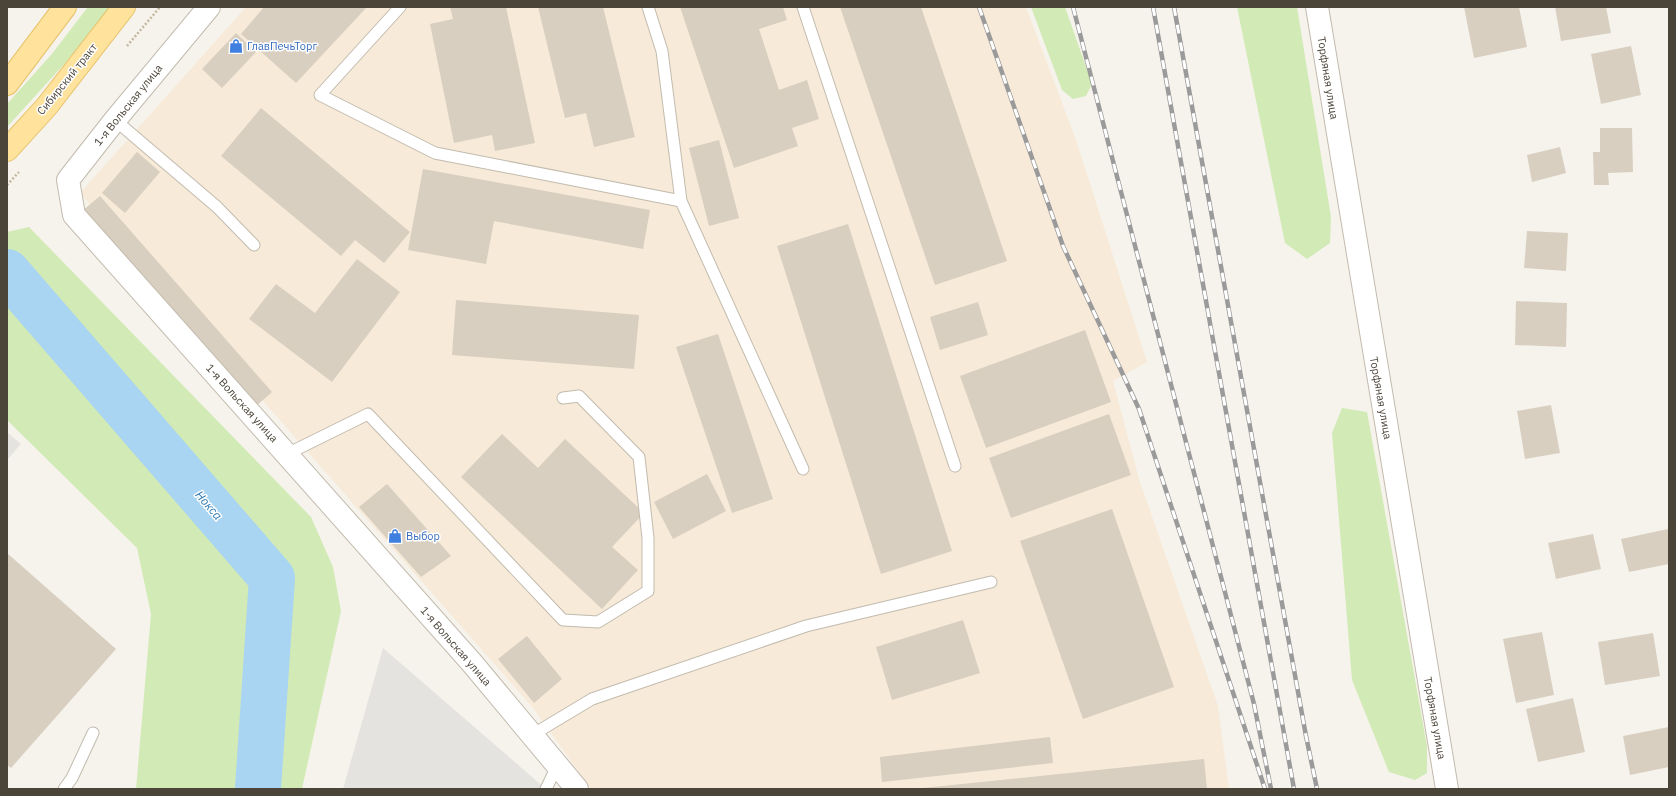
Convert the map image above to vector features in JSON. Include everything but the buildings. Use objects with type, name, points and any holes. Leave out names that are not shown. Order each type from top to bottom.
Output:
[{"type":"main road","points":[[10,80],[65,7]]},
{"type":"main road","name":"Сибирский тракт","points":[[7,150],[47,106],[124,7]]},
{"type":"street","name":"1-я Вольская улица","points":[[209,7],[114,120],[68,180],[74,214],[472,663],[576,789]]},
{"type":"street","name":"Торфяная улица","points":[[1317,7],[1447,789]]},
{"type":"lane","points":[[400,7],[320,95],[435,153],[680,201]]},
{"type":"lane","points":[[648,7],[662,51],[680,201],[803,469]]},
{"type":"lane","points":[[802,7],[955,466]]},
{"type":"lane","points":[[114,120],[217,207],[254,245]]},
{"type":"lane","points":[[287,454],[368,414],[563,620],[598,622],[648,591],[648,538],[639,457],[579,396],[564,398]]},
{"type":"lane","points":[[532,735],[592,699],[806,626],[991,582]]},
{"type":"lane","points":[[64,789],[72,778],[93,733]]},
{"type":"lane","points":[[546,789],[557,766]]},
{"type":"shaded area","points":[[246,7],[1026,7],[1076,140],[1147,362],[1113,381],[1139,479],[1218,706],[1229,789],[591,789],[533,708],[80,193]]},
{"type":"shaded area","points":[[7,432],[21,444],[7,460]]},
{"type":"shaded area","points":[[383,648],[546,789],[343,789]]},
{"type":"green space","points":[[88,7],[110,7],[66,62],[7,127],[7,104],[51,55]]},
{"type":"green space","points":[[1031,7],[1065,7],[1092,84],[1086,96],[1073,99],[1062,90]]},
{"type":"green space","points":[[1237,7],[1297,7],[1331,217],[1330,243],[1307,259],[1285,243]]},
{"type":"green space","points":[[29,227],[311,517],[333,567],[341,611],[302,789],[136,789],[151,614],[137,548],[7,420],[7,232]]},
{"type":"green space","points":[[1342,408],[1367,412],[1427,746],[1427,773],[1415,780],[1389,772],[1352,680],[1332,433]]},
{"type":"waterway","name":"Нокса","points":[[7,272],[272,578],[258,789]]},
{"type":"railway","points":[[979,7],[1063,246],[1139,409],[1265,789]]},
{"type":"railway","points":[[1073,7],[1254,704],[1271,789]]},
{"type":"railway","points":[[1153,7],[1294,789]]},
{"type":"railway","points":[[1174,7],[1306,736],[1317,789]]},
{"type":"place","name":"ГлавПечьТорг","points":[[236,46]]},
{"type":"place","name":"Выбор","points":[[395,536]]}]
